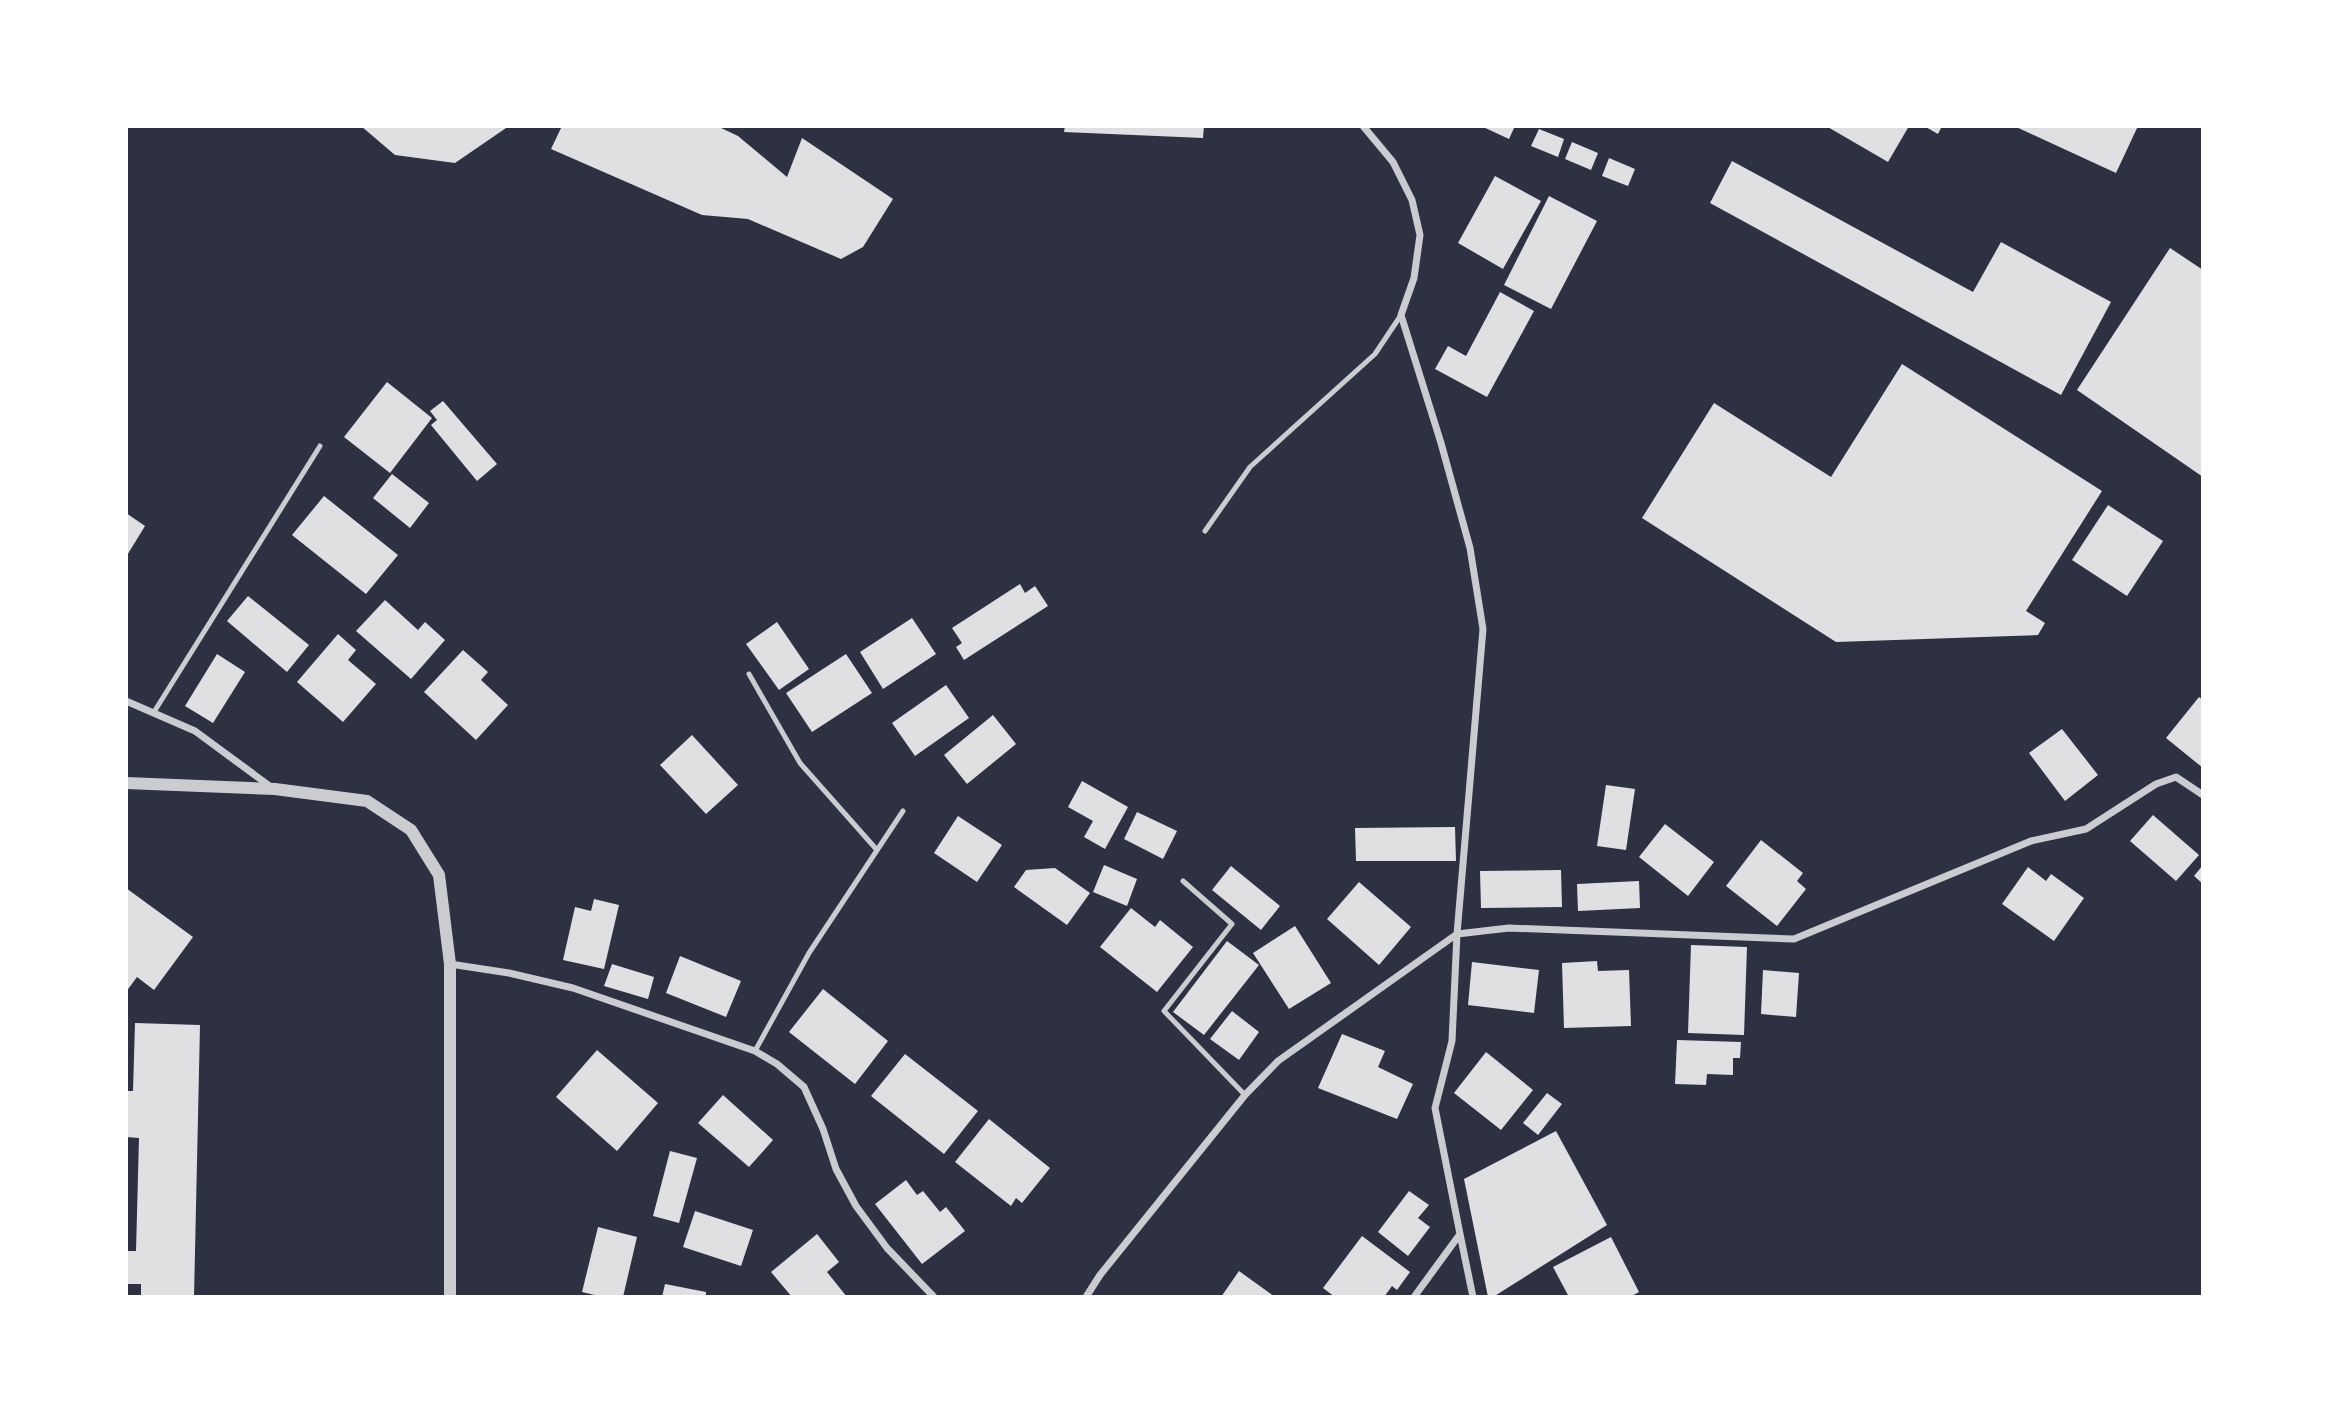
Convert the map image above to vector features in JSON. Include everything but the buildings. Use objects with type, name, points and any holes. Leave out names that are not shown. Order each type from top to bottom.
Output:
[{"type":"street","points":[[1363,126],[1392,162],[1412,200],[1420,235],[1414,278],[1401,314],[1470,548],[1483,629],[1457,934],[1452,1041],[1434,1108],[1473,1297]]},
{"type":"street","points":[[126,701],[195,730],[275,789]]},
{"type":"street","points":[[1086,1297],[1100,1275],[1245,1095],[1278,1061],[1457,934],[1509,928],[1794,939],[2031,841],[2086,829],[2156,783],[2176,777],[2203,795]]},
{"type":"street","points":[[126,783],[275,789],[367,800],[411,830],[439,875],[450,964],[450,1297]]},
{"type":"street","points":[[450,964],[509,973],[573,988],[755,1051],[777,1064],[804,1087],[823,1129],[836,1169],[856,1206],[887,1248],[934,1297]]},
{"type":"street","points":[[1414,1297],[1460,1234]]},
{"type":"lane","points":[[1205,531],[1250,467],[1375,354],[1401,314]]},
{"type":"lane","points":[[154,712],[320,446]]},
{"type":"lane","points":[[749,674],[800,763],[877,850]]},
{"type":"lane","points":[[755,1051],[809,953],[903,811]]},
{"type":"lane","points":[[1183,881],[1232,924],[1164,1011],[1245,1095]]}]
